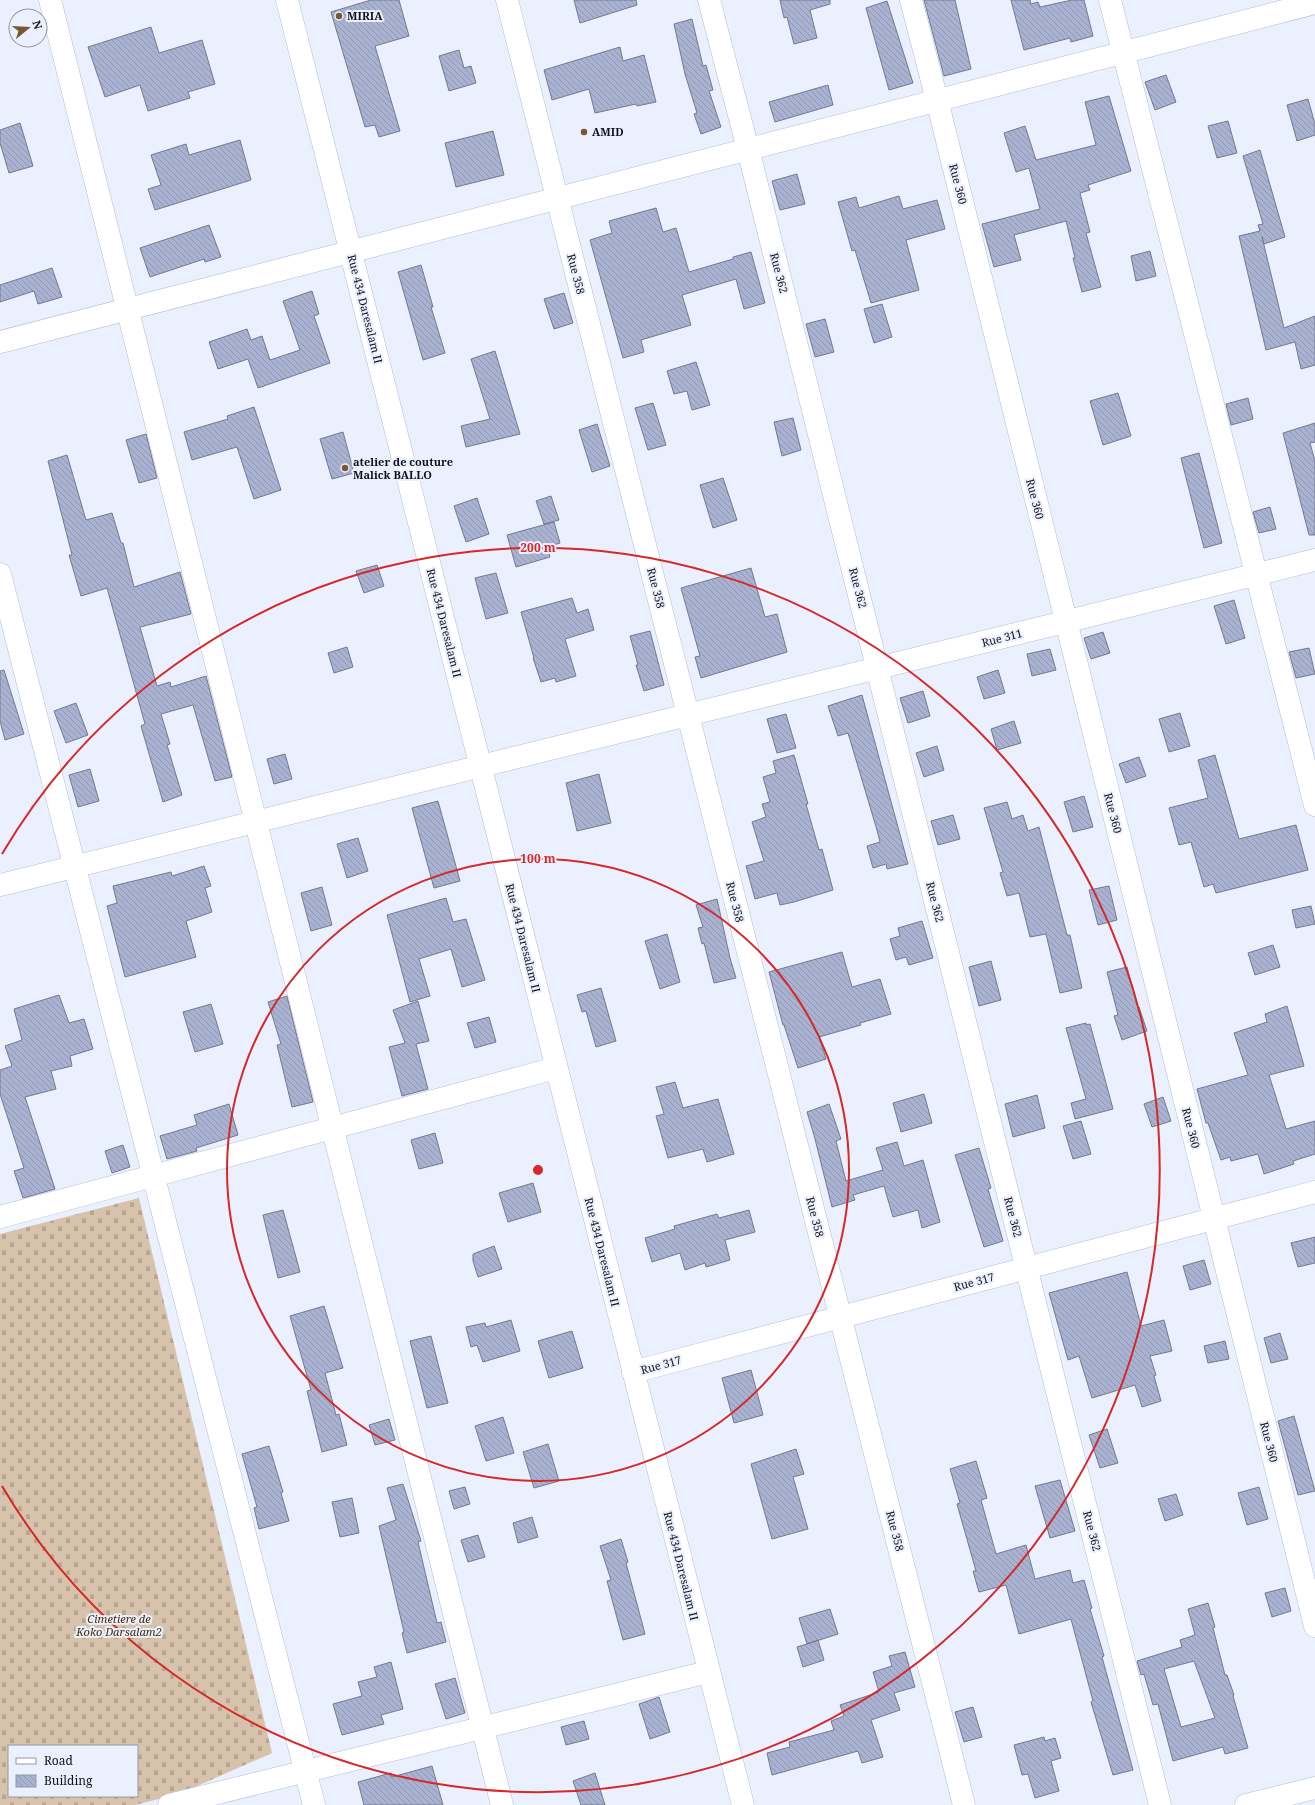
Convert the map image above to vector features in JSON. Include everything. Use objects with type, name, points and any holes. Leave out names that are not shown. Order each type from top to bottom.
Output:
[{"type":"street","points":[[50,0],[502,1805]]},
{"type":"street","name":"Rue 434 Daresalam II","points":[[287,0],[708,1672],[743,1805]]},
{"type":"street","name":"Rue 358","points":[[507,0],[964,1805]]},
{"type":"street","name":"Rue 362","points":[[709,0],[748,149],[878,668],[1160,1805]]},
{"type":"street","name":"Rue 360","points":[[910,0],[937,100],[1315,1626]]},
{"type":"street","points":[[1110,0],[1315,805]]},
{"type":"street","points":[[0,342],[1124,52],[1313,5]]},
{"type":"street","name":"Rue 311","points":[[0,885],[1315,560]]},
{"type":"street","points":[[0,574],[314,1805]]},
{"type":"street","points":[[0,1217],[556,1068]]},
{"type":"street","name":"Rue 317","points":[[633,1372],[1315,1192]]},
{"type":"street","points":[[169,1805],[191,1802],[305,1771],[708,1672]]},
{"type":"street","points":[[1246,1805],[1315,1788]]},
{"type":"green space","name":"Cimetiere de Koko Darsalam2","points":[[139,1198],[272,1753],[179,1794],[135,1805],[0,1805],[0,1234]]},
{"type":"building","points":[[371,0],[399,0],[409,36],[375,46],[400,131],[379,137],[375,125],[365,127],[331,12]]},
{"type":"building","points":[[574,0],[636,0],[637,5],[580,23]]},
{"type":"building","points":[[780,0],[830,0],[830,4],[810,10],[817,38],[794,44],[787,17],[784,18]]},
{"type":"building","points":[[924,0],[955,0],[971,69],[944,76]]},
{"type":"building","points":[[1011,0],[1030,0],[1031,4],[1038,2],[1040,7],[1072,0],[1084,0],[1093,36],[1071,42],[1070,38],[1024,50]]},
{"type":"building","points":[[887,1],[913,83],[889,90],[866,8]]},
{"type":"building","points":[[692,19],[703,66],[706,65],[713,90],[709,91],[721,127],[701,134],[694,114],[697,113],[685,74],[674,24]]},
{"type":"building","points":[[151,27],[159,53],[202,40],[215,84],[188,92],[190,98],[148,111],[140,85],[105,97],[88,47]]},
{"type":"building","points":[[620,47],[623,61],[644,55],[656,102],[637,106],[636,104],[595,113],[589,89],[552,100],[544,70]]},
{"type":"building","points":[[459,50],[464,68],[471,66],[476,83],[449,91],[439,56]]},
{"type":"building","points":[[1166,75],[1176,102],[1155,110],[1145,82]]},
{"type":"building","points":[[828,85],[833,105],[775,122],[769,102]]},
{"type":"building","points":[[1109,96],[1131,171],[1088,185],[1090,190],[1080,193],[1090,232],[1086,233],[1101,287],[1082,292],[1073,258],[1075,258],[1066,221],[1014,235],[1021,260],[994,267],[982,224],[1040,209],[1029,168],[1016,172],[1004,133],[1025,126],[1036,160],[1096,145],[1085,102]]},
{"type":"building","points":[[1308,99],[1315,124],[1315,135],[1297,141],[1287,105]]},
{"type":"building","points":[[1228,121],[1237,153],[1217,158],[1208,126]]},
{"type":"building","points":[[20,123],[33,166],[9,173],[0,143],[0,130]]},
{"type":"building","points":[[493,131],[504,175],[456,187],[445,143]]},
{"type":"building","points":[[240,140],[251,180],[155,210],[148,189],[161,185],[151,155],[186,144],[189,155]]},
{"type":"building","points":[[1260,150],[1285,237],[1264,244],[1262,237],[1284,328],[1315,316],[1315,365],[1301,369],[1295,342],[1266,350],[1239,236],[1260,231],[1258,225],[1263,224],[1243,156]]},
{"type":"building","points":[[797,174],[805,204],[780,210],[772,181]]},
{"type":"building","points":[[899,196],[903,209],[937,200],[945,229],[906,240],[919,290],[871,303],[855,250],[852,251],[838,202],[856,197],[859,208]]},
{"type":"building","points":[[656,208],[663,232],[676,228],[689,272],[751,252],[765,303],[744,309],[736,279],[682,295],[691,325],[641,340],[644,352],[623,358],[590,240],[612,233],[609,221]]},
{"type":"building","points":[[209,225],[221,257],[205,262],[204,259],[150,277],[140,248]]},
{"type":"building","points":[[1150,251],[1156,276],[1136,281],[1131,256]]},
{"type":"building","points":[[421,265],[433,307],[431,307],[445,353],[423,360],[398,272]]},
{"type":"building","points":[[52,268],[62,297],[38,304],[34,291],[0,302],[0,285]]},
{"type":"building","points":[[312,291],[319,314],[314,316],[330,363],[258,388],[248,359],[218,369],[209,342],[247,329],[251,340],[262,336],[270,360],[300,350],[283,301]]},
{"type":"building","points":[[564,293],[573,323],[554,329],[544,299]]},
{"type":"building","points":[[882,304],[892,337],[874,343],[864,309]]},
{"type":"building","points":[[825,319],[834,352],[815,357],[806,324]]},
{"type":"building","points":[[495,351],[520,434],[466,447],[461,426],[490,419],[471,359]]},
{"type":"building","points":[[696,362],[710,405],[692,410],[687,391],[674,394],[667,371]]},
{"type":"building","points":[[1118,393],[1131,436],[1103,445],[1090,401]]},
{"type":"building","points":[[1248,398],[1253,419],[1231,425],[1226,404]]},
{"type":"building","points":[[653,403],[666,445],[648,450],[635,408]]},
{"type":"building","points":[[254,407],[281,490],[254,499],[237,447],[192,460],[184,432],[228,419],[227,416]]},
{"type":"building","points":[[793,418],[801,450],[782,456],[774,422]]},
{"type":"building","points":[[1315,423],[1315,442],[1310,443],[1315,461],[1315,535],[1309,535],[1283,433]]},
{"type":"building","points":[[597,424],[610,466],[592,472],[579,430]]},
{"type":"building","points":[[343,432],[354,473],[332,479],[320,439]]},
{"type":"building","points":[[146,434],[157,478],[139,483],[126,440]]},
{"type":"building","points":[[1199,453],[1222,543],[1204,548],[1181,458]]},
{"type":"building","points":[[67,455],[86,520],[112,513],[121,543],[123,543],[134,587],[180,572],[191,614],[140,627],[157,686],[170,682],[171,687],[206,676],[232,777],[215,781],[193,705],[161,714],[170,744],[167,745],[182,795],[163,802],[141,726],[145,724],[107,588],[81,596],[69,555],[72,555],[48,461]]},
{"type":"building","points":[[723,478],[737,520],[713,528],[700,485]]},
{"type":"building","points":[[551,496],[559,520],[544,524],[536,501]]},
{"type":"building","points":[[477,498],[489,534],[466,542],[454,506]]},
{"type":"building","points":[[1270,507],[1276,529],[1259,533],[1253,512]]},
{"type":"building","points":[[554,522],[560,543],[547,547],[550,557],[516,567],[507,535]]},
{"type":"building","points":[[377,565],[384,586],[364,593],[356,571]]},
{"type":"building","points":[[751,568],[765,617],[777,614],[787,652],[701,678],[695,657],[700,656],[681,588]]},
{"type":"building","points":[[496,573],[508,613],[486,619],[475,578]]},
{"type":"building","points":[[572,598],[577,613],[588,609],[594,630],[565,639],[576,676],[556,682],[555,678],[541,682],[521,612]]},
{"type":"building","points":[[1234,600],[1245,638],[1226,644],[1214,606]]},
{"type":"building","points":[[650,631],[664,685],[644,691],[636,665],[638,665],[630,636]]},
{"type":"building","points":[[1103,632],[1110,653],[1091,659],[1084,638]]},
{"type":"building","points":[[347,647],[353,667],[334,673],[328,653]]},
{"type":"building","points":[[1309,648],[1315,674],[1296,678],[1289,652]]},
{"type":"building","points":[[1050,649],[1056,670],[1032,676],[1027,654]]},
{"type":"building","points":[[4,670],[24,734],[5,740],[0,721],[0,671]]},
{"type":"building","points":[[998,670],[1005,693],[984,699],[977,677]]},
{"type":"building","points":[[923,691],[930,716],[908,723],[900,698]]},
{"type":"building","points":[[862,695],[908,864],[887,869],[886,864],[873,868],[867,846],[880,842],[877,830],[848,733],[838,736],[828,706]]},
{"type":"building","points":[[76,703],[88,735],[66,743],[54,711]]},
{"type":"building","points":[[1180,713],[1190,746],[1169,752],[1159,719]]},
{"type":"building","points":[[786,714],[796,748],[777,753],[767,719]]},
{"type":"building","points":[[1014,721],[1021,743],[997,750],[991,729]]},
{"type":"building","points":[[937,746],[944,770],[924,777],[916,753]]},
{"type":"building","points":[[285,754],[292,779],[274,784],[267,759]]},
{"type":"building","points":[[794,755],[819,850],[822,849],[833,890],[780,905],[777,893],[755,899],[746,866],[764,861],[752,822],[766,817],[762,804],[770,802],[763,777],[776,773],[773,761]]},
{"type":"building","points":[[1215,755],[1239,839],[1296,825],[1308,870],[1216,893],[1213,884],[1204,887],[1191,842],[1179,845],[1169,808],[1208,798],[1198,760]]},
{"type":"building","points":[[1139,757],[1146,776],[1126,783],[1119,764]]},
{"type":"building","points":[[90,769],[99,801],[78,807],[69,775]]},
{"type":"building","points":[[599,774],[611,823],[577,831],[566,783]]},
{"type":"building","points":[[1084,796],[1093,827],[1073,832],[1064,802]]},
{"type":"building","points":[[438,801],[460,881],[434,888],[412,808]]},
{"type":"building","points":[[1007,802],[1012,819],[1023,815],[1028,831],[1039,827],[1067,935],[1070,935],[1082,988],[1060,993],[1046,934],[1030,937],[1019,893],[1007,896],[1000,873],[1003,872],[984,808]]},
{"type":"building","points":[[953,815],[960,839],[938,845],[931,821]]},
{"type":"building","points":[[358,838],[368,871],[347,878],[337,844]]},
{"type":"building","points":[[204,866],[211,886],[205,888],[212,912],[186,921],[196,957],[125,977],[107,906],[117,903],[113,886],[171,872],[172,876]]},
{"type":"building","points":[[1109,886],[1117,920],[1098,925],[1089,890]]},
{"type":"building","points":[[322,887],[332,925],[311,931],[301,893]]},
{"type":"building","points":[[446,898],[453,922],[466,919],[485,980],[462,987],[451,949],[419,959],[430,996],[410,1002],[387,915]]},
{"type":"building","points":[[717,899],[736,978],[714,983],[704,943],[702,944],[698,928],[703,927],[696,905]]},
{"type":"building","points":[[1311,906],[1315,924],[1296,928],[1292,910]]},
{"type":"building","points":[[922,921],[933,958],[909,965],[906,957],[896,960],[890,939],[900,936],[898,928]]},
{"type":"building","points":[[667,934],[680,982],[660,989],[645,941]]},
{"type":"building","points":[[1273,945],[1280,967],[1255,975],[1248,953]]},
{"type":"building","points":[[842,952],[852,987],[880,979],[891,1014],[860,1023],[861,1025],[819,1037],[826,1059],[798,1068],[783,1025],[769,972]]},
{"type":"building","points":[[991,961],[1001,1000],[979,1006],[969,967]]},
{"type":"building","points":[[1127,967],[1138,1008],[1139,1007],[1147,1031],[1122,1040],[1114,1016],[1118,1015],[1107,972]]},
{"type":"building","points":[[601,988],[616,1041],[596,1047],[586,1011],[582,1012],[577,995]]},
{"type":"building","points":[[59,995],[69,1023],[84,1019],[93,1049],[70,1056],[72,1066],[51,1071],[56,1089],[25,1097],[55,1189],[23,1198],[14,1171],[24,1168],[0,1094],[0,1070],[12,1066],[5,1046],[22,1040],[14,1009]]},
{"type":"building","points":[[287,996],[313,1102],[292,1107],[277,1045],[281,1044],[268,1002]]},
{"type":"building","points":[[418,1001],[429,1041],[416,1044],[428,1089],[402,1096],[389,1047],[405,1043],[393,1010]]},
{"type":"building","points":[[211,1004],[223,1044],[195,1052],[183,1012]]},
{"type":"building","points":[[1287,1006],[1304,1066],[1269,1075],[1286,1129],[1315,1121],[1315,1154],[1293,1161],[1294,1164],[1264,1174],[1258,1154],[1231,1161],[1230,1157],[1221,1160],[1208,1123],[1206,1123],[1197,1089],[1248,1075],[1234,1033],[1267,1022],[1265,1014]]},
{"type":"building","points":[[489,1017],[496,1042],[475,1048],[467,1023]]},
{"type":"building","points":[[1086,1023],[1086,1025],[1090,1024],[1113,1109],[1075,1119],[1071,1103],[1086,1099],[1066,1028]]},
{"type":"building","points":[[675,1082],[683,1108],[718,1099],[734,1154],[707,1162],[703,1149],[668,1158],[656,1116],[664,1114],[656,1087]]},
{"type":"building","points":[[924,1094],[932,1123],[901,1132],[893,1103]]},
{"type":"building","points":[[1037,1095],[1045,1128],[1013,1137],[1005,1104]]},
{"type":"building","points":[[1163,1097],[1171,1121],[1152,1127],[1144,1104]]},
{"type":"building","points":[[229,1104],[238,1135],[196,1148],[197,1151],[167,1159],[160,1136],[197,1125],[194,1115]]},
{"type":"building","points":[[829,1104],[841,1139],[836,1141],[846,1181],[883,1170],[876,1148],[897,1142],[904,1166],[923,1160],[940,1222],[922,1228],[918,1210],[893,1217],[884,1186],[853,1195],[855,1200],[832,1207],[807,1112]]},
{"type":"building","points":[[1081,1121],[1091,1154],[1073,1159],[1063,1126]]},
{"type":"building","points":[[435,1133],[443,1163],[419,1169],[411,1140]]},
{"type":"building","points":[[123,1145],[130,1167],[112,1173],[105,1151]]},
{"type":"building","points":[[979,1148],[991,1188],[988,1189],[1003,1241],[984,1247],[955,1155]]},
{"type":"building","points":[[533,1183],[541,1212],[508,1222],[499,1193]]},
{"type":"building","points":[[283,1210],[300,1272],[278,1278],[263,1215]]},
{"type":"building","points":[[749,1210],[755,1232],[725,1240],[730,1260],[706,1267],[705,1263],[685,1270],[680,1253],[652,1262],[645,1238],[675,1229],[674,1226],[717,1214],[719,1218]]},
{"type":"building","points":[[1315,1237],[1315,1263],[1298,1267],[1291,1243]]},
{"type":"building","points":[[494,1246],[502,1269],[478,1277],[473,1261],[473,1254]]},
{"type":"building","points":[[1204,1260],[1211,1284],[1190,1290],[1183,1266]]},
{"type":"building","points":[[1127,1272],[1141,1326],[1164,1320],[1172,1351],[1150,1356],[1156,1375],[1154,1376],[1161,1401],[1142,1407],[1135,1385],[1092,1398],[1079,1356],[1068,1360],[1049,1293]]},
{"type":"building","points":[[324,1306],[343,1368],[325,1373],[336,1415],[339,1414],[347,1445],[322,1452],[307,1391],[311,1390],[290,1316]]},
{"type":"building","points":[[511,1320],[520,1351],[483,1362],[477,1345],[471,1347],[466,1327],[485,1323],[486,1327]]},
{"type":"building","points":[[572,1331],[583,1368],[549,1378],[538,1341]]},
{"type":"building","points":[[1280,1333],[1288,1359],[1271,1363],[1264,1338]]},
{"type":"building","points":[[431,1336],[448,1403],[427,1408],[410,1341]]},
{"type":"building","points":[[1225,1341],[1229,1359],[1208,1363],[1204,1346]]},
{"type":"building","points":[[751,1370],[763,1415],[734,1423],[722,1378]]},
{"type":"building","points":[[1294,1416],[1315,1491],[1298,1495],[1278,1421]]},
{"type":"building","points":[[503,1417],[514,1453],[486,1461],[475,1426]]},
{"type":"building","points":[[389,1419],[395,1440],[375,1445],[369,1425]]},
{"type":"building","points":[[1107,1429],[1118,1463],[1100,1468],[1089,1435]]},
{"type":"building","points":[[548,1444],[559,1481],[534,1488],[523,1452]]},
{"type":"building","points":[[269,1446],[283,1492],[281,1493],[289,1521],[259,1529],[254,1508],[257,1507],[242,1454]]},
{"type":"building","points":[[796,1449],[804,1474],[793,1477],[808,1529],[772,1539],[751,1464]]},
{"type":"building","points":[[976,1461],[987,1498],[981,1500],[996,1554],[1026,1545],[1035,1579],[1070,1570],[1073,1583],[1084,1580],[1092,1608],[1090,1609],[1104,1656],[1102,1657],[1133,1770],[1113,1775],[1091,1702],[1093,1701],[1071,1619],[1019,1634],[1006,1585],[979,1592],[973,1571],[976,1571],[957,1504],[960,1503],[950,1469]]},
{"type":"building","points":[[1060,1480],[1075,1531],[1050,1538],[1035,1486]]},
{"type":"building","points":[[403,1484],[421,1541],[418,1542],[437,1623],[441,1622],[446,1642],[407,1653],[402,1633],[404,1632],[379,1526],[396,1520],[387,1488]]},
{"type":"building","points":[[465,1487],[470,1504],[454,1509],[449,1491]]},
{"type":"building","points":[[1259,1487],[1268,1519],[1247,1525],[1238,1493]]},
{"type":"building","points":[[1176,1494],[1183,1515],[1165,1521],[1158,1499]]},
{"type":"building","points":[[352,1498],[359,1533],[340,1537],[332,1502]]},
{"type":"building","points":[[532,1517],[538,1537],[518,1543],[513,1523]]},
{"type":"building","points":[[478,1535],[485,1557],[468,1562],[461,1540]]},
{"type":"building","points":[[621,1539],[645,1634],[623,1640],[607,1581],[611,1580],[600,1546]]},
{"type":"building","points":[[1285,1588],[1291,1611],[1272,1617],[1265,1593]]},
{"type":"building","points":[[1208,1603],[1215,1627],[1213,1628],[1225,1675],[1227,1675],[1234,1695],[1233,1696],[1248,1748],[1225,1754],[1223,1747],[1173,1761],[1158,1704],[1153,1705],[1144,1674],[1141,1675],[1137,1661],[1182,1647],[1180,1640],[1195,1635],[1188,1609]],"holes":[[[1194,1661],[1215,1718],[1181,1727],[1164,1669]]]},
{"type":"building","points":[[830,1609],[838,1634],[818,1640],[824,1660],[803,1667],[797,1647],[807,1644],[799,1618]]},
{"type":"building","points":[[905,1652],[915,1687],[894,1693],[900,1710],[871,1720],[883,1757],[862,1763],[858,1751],[772,1775],[767,1753],[790,1747],[789,1742],[834,1730],[831,1721],[844,1716],[840,1705],[879,1692],[873,1672],[892,1666],[889,1656]]},
{"type":"building","points":[[391,1662],[403,1709],[381,1715],[384,1724],[342,1735],[333,1704],[362,1696],[358,1682],[377,1677],[374,1667]]},
{"type":"building","points":[[455,1678],[465,1713],[446,1719],[435,1684]]},
{"type":"building","points":[[659,1697],[670,1732],[650,1739],[639,1704]]},
{"type":"building","points":[[973,1707],[982,1737],[964,1742],[955,1712]]},
{"type":"building","points":[[584,1721],[589,1739],[566,1745],[561,1727]]},
{"type":"building","points":[[1044,1737],[1045,1741],[1055,1738],[1061,1758],[1051,1761],[1059,1791],[1035,1798],[1028,1774],[1022,1775],[1014,1745]]},
{"type":"building","points":[[432,1766],[443,1805],[364,1805],[358,1782],[391,1773],[392,1777]]},
{"type":"building","points":[[595,1773],[605,1805],[581,1805],[573,1781]]},
{"type":"place","name":"MIRIA","points":[[339,16]]},
{"type":"place","name":"AMID","points":[[584,132]]},
{"type":"place","name":"atelier de couture Malick BALLO","points":[[345,468]]}]
